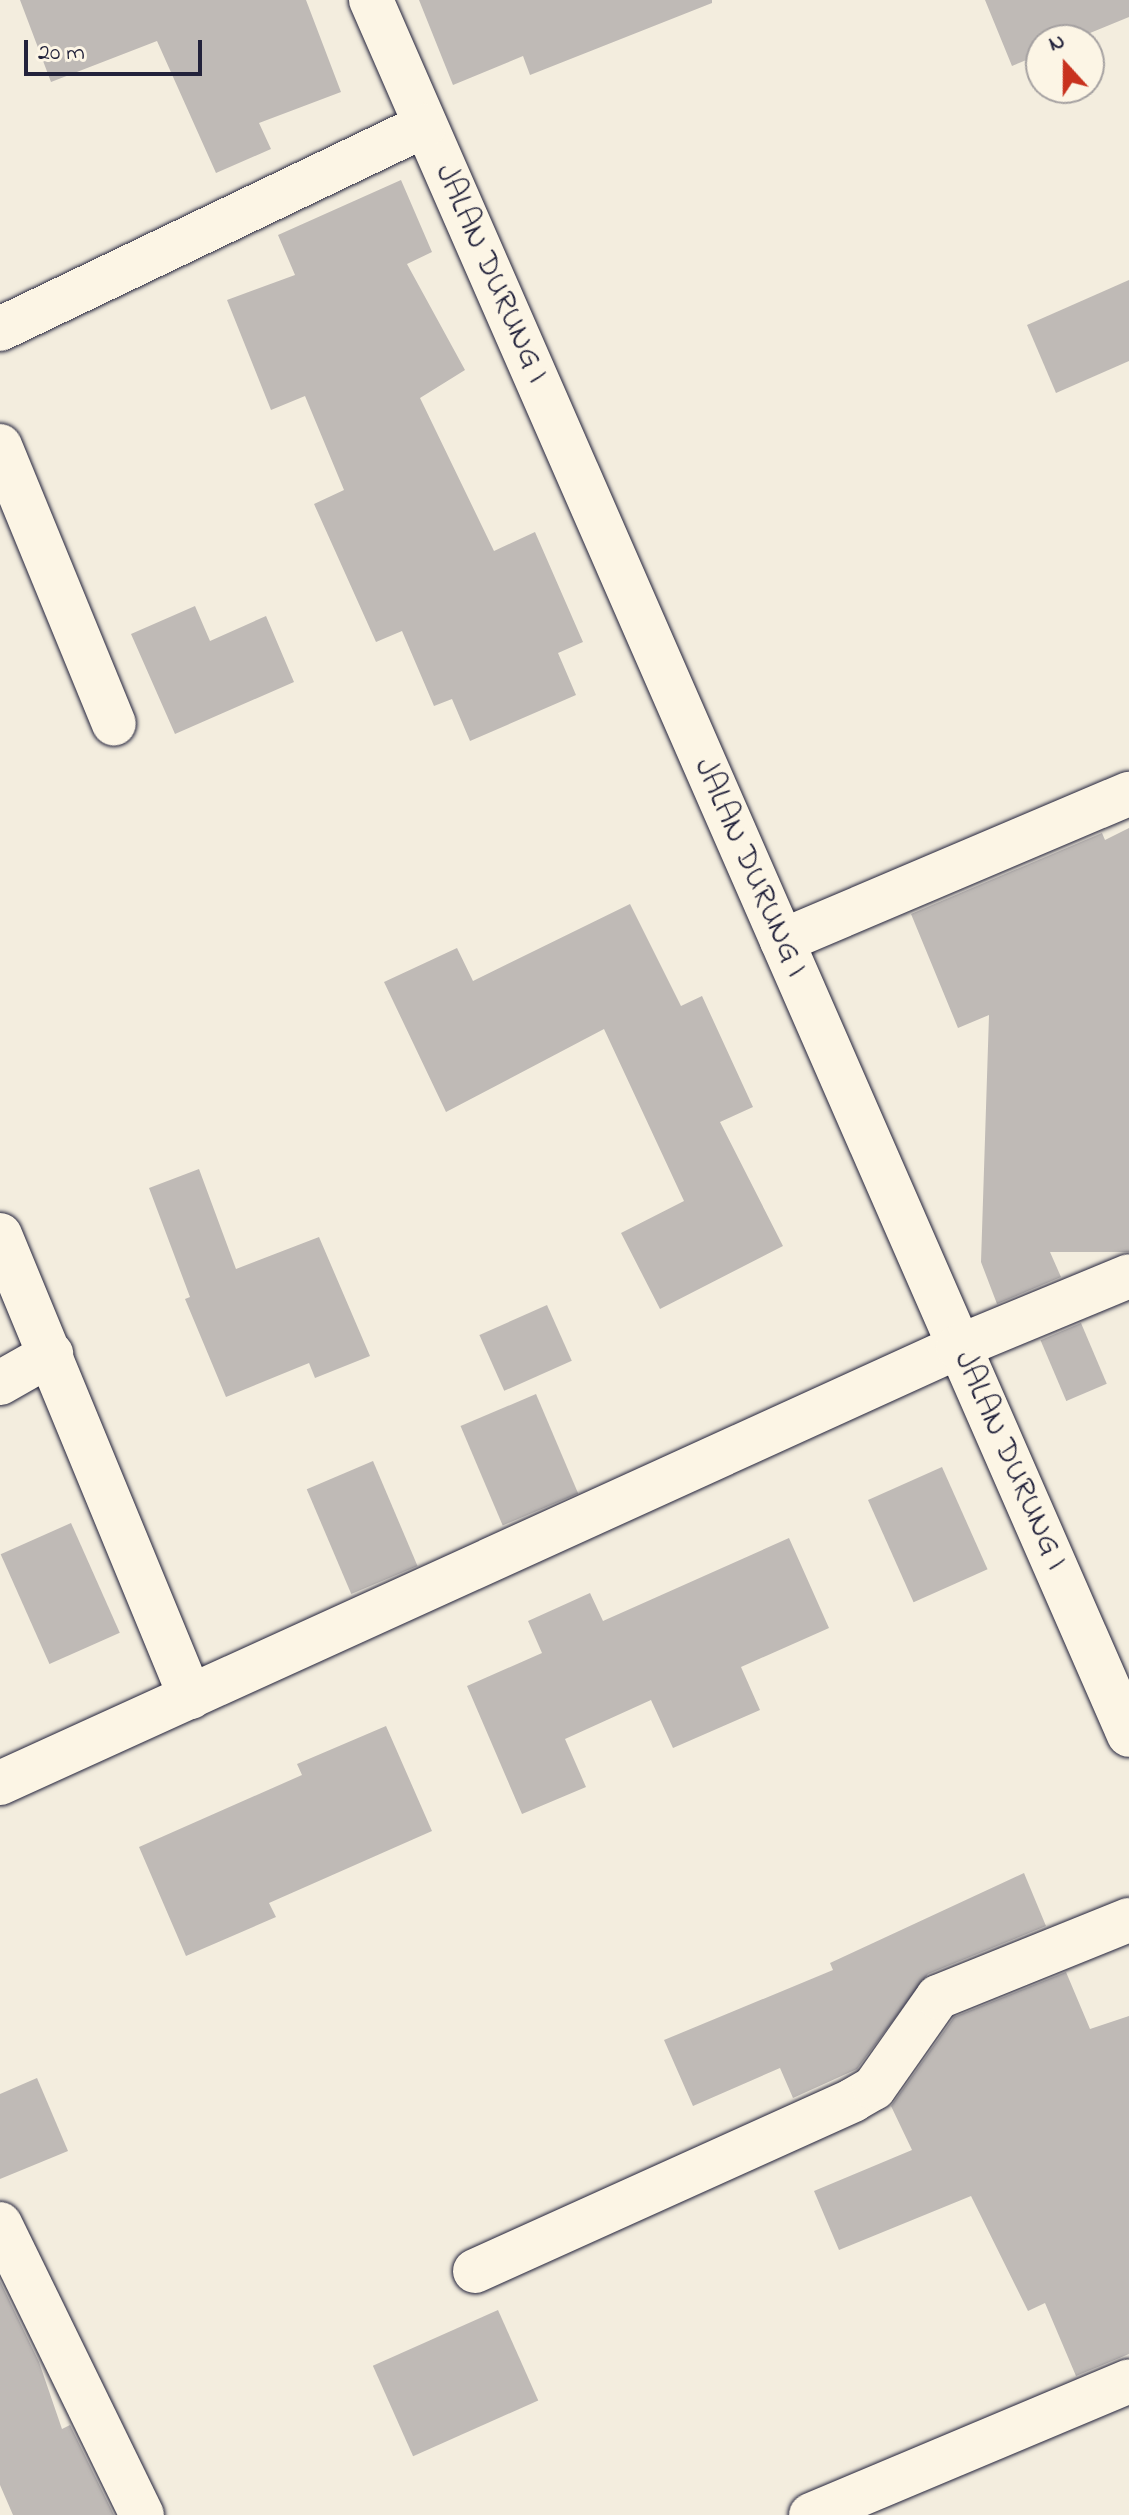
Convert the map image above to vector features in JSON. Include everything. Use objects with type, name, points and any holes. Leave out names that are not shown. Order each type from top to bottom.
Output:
[{"type":"street","name":"JALAN DURUNG I","points":[[371,0],[1129,1735]]},
{"type":"street","points":[[0,329],[425,125]]},
{"type":"street","points":[[0,446],[114,724]]},
{"type":"street","points":[[782,941],[1129,794]]},
{"type":"street","points":[[0,1235],[190,1697]]},
{"type":"street","points":[[1,1780],[958,1347],[1129,1276]]},
{"type":"street","points":[[0,1383],[51,1354]]},
{"type":"street","points":[[475,2271],[853,2100],[874,2088],[938,1997],[1129,1920]]},
{"type":"street","points":[[0,2224],[142,2515]]},
{"type":"street","points":[[811,2515],[1129,2381]]},
{"type":"building","points":[[20,0],[306,0],[341,92],[259,123],[271,149],[216,173],[157,41],[51,82]]},
{"type":"building","points":[[419,0],[712,0],[712,3],[530,75],[523,56],[453,85]]},
{"type":"building","points":[[985,0],[1129,0],[1129,17],[1105,27],[1105,24],[1025,24],[1025,61],[1012,66]]},
{"type":"building","points":[[401,180],[432,252],[407,264],[465,370],[420,398],[494,551],[535,532],[583,642],[558,653],[576,695],[470,741],[452,699],[434,706],[402,631],[376,642],[314,504],[344,490],[305,396],[271,410],[227,300],[295,275],[278,235]]},
{"type":"building","points":[[1129,280],[1129,361],[1056,393],[1027,325]]},
{"type":"building","points":[[195,606],[210,641],[266,616],[294,682],[175,734],[131,634]]},
{"type":"building","points":[[1129,828],[1129,1252],[1050,1252],[1061,1277],[997,1304],[981,1262],[989,1015],[958,1028],[911,914],[1102,833],[1105,840]]},
{"type":"building","points":[[630,904],[681,1006],[702,996],[753,1107],[720,1122],[783,1246],[660,1309],[621,1233],[684,1201],[604,1029],[446,1112],[384,982],[457,948],[473,981]]},
{"type":"building","points":[[199,1169],[236,1269],[319,1237],[370,1356],[315,1378],[309,1363],[226,1397],[185,1299],[190,1297],[149,1188]]},
{"type":"building","points":[[547,1305],[572,1361],[504,1391],[479,1335]]},
{"type":"building","points":[[1081,1323],[1107,1384],[1066,1401],[1040,1340]]},
{"type":"building","points":[[536,1394],[578,1493],[503,1525],[461,1426]]},
{"type":"building","points":[[373,1461],[418,1566],[351,1594],[307,1489]]},
{"type":"building","points":[[942,1467],[988,1569],[914,1602],[868,1500]]},
{"type":"building","points":[[71,1523],[120,1633],[49,1664],[1,1554]]},
{"type":"building","points":[[789,1538],[829,1628],[741,1667],[760,1710],[673,1748],[651,1700],[565,1739],[586,1787],[522,1814],[467,1686],[542,1653],[528,1621],[590,1593],[603,1621]]},
{"type":"building","points":[[386,1726],[432,1831],[269,1903],[276,1917],[186,1956],[139,1847],[302,1775],[297,1764]]},
{"type":"building","points":[[1024,1873],[1046,1926],[928,1974],[857,2069],[793,2098],[780,2068],[693,2106],[664,2040],[833,1970],[830,1963]]},
{"type":"building","points":[[1066,1972],[1090,2029],[1129,2016],[1129,2354],[1076,2376],[1045,2303],[1028,2311],[971,2196],[839,2250],[814,2191],[912,2150],[891,2106],[954,2017]]},
{"type":"building","points":[[37,2078],[68,2151],[0,2179],[0,2094]]},
{"type":"building","points":[[0,2281],[39,2362],[62,2429],[70,2425],[114,2515],[13,2515],[0,2485]]},
{"type":"building","points":[[498,2310],[538,2400],[413,2456],[373,2366]]}]
